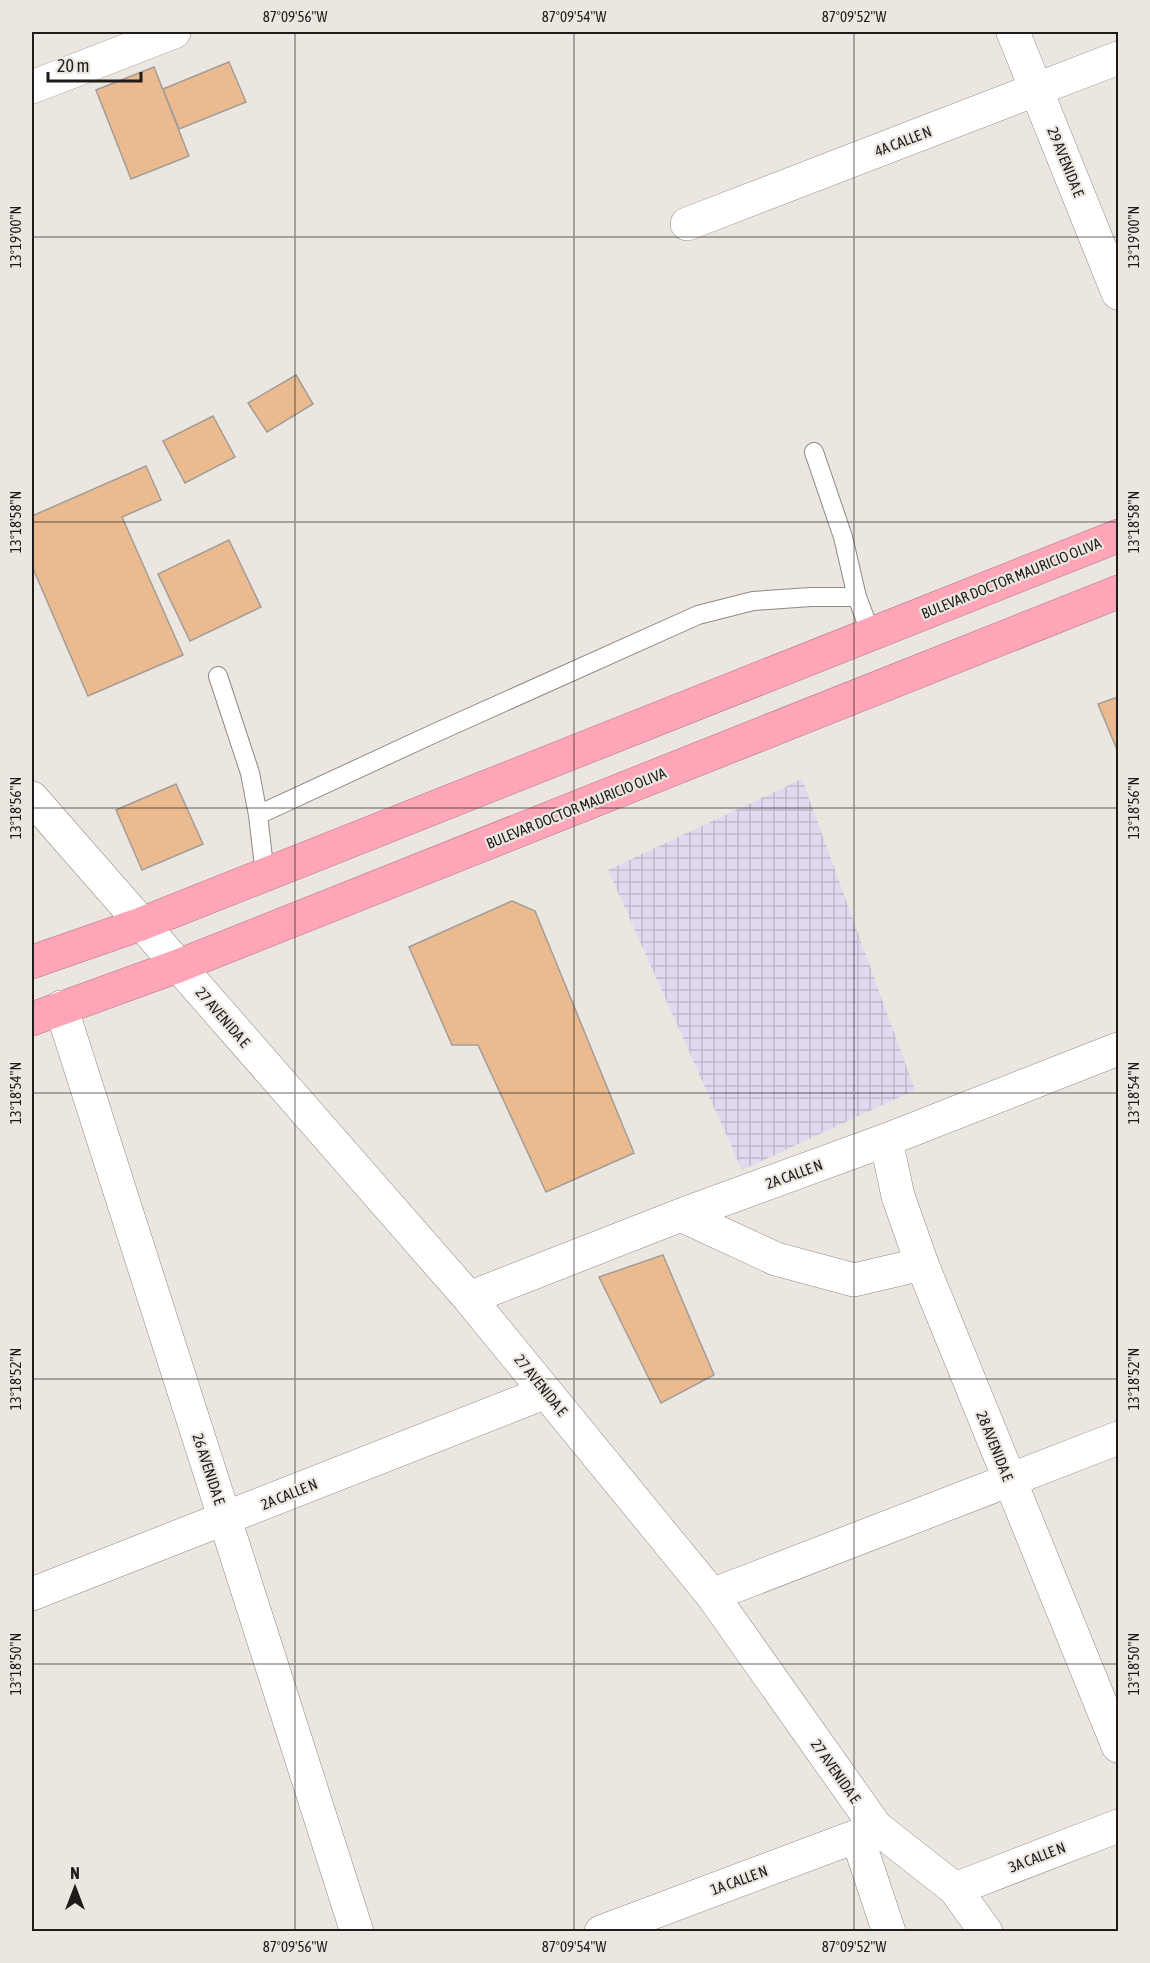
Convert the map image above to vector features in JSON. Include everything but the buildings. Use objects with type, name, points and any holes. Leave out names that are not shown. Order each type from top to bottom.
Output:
[{"type":"highway","name":"BULEVAR DOCTOR MAURICIO OLIVA","points":[[32,962],[141,924],[1119,536]]},
{"type":"highway","name":"BULEVAR DOCTOR MAURICIO OLIVA","points":[[46,1013],[178,966],[1119,592]]},
{"type":"street","points":[[32,87],[174,32]]},
{"type":"street","name":"29 AVENIDA E","points":[[1013,32],[1119,293]]},
{"type":"street","name":"4A CALLE N","points":[[687,224],[1119,58]]},
{"type":"street","name":"27 AVENIDA E","points":[[32,798],[469,1298],[712,1595],[866,1832],[889,1932]]},
{"type":"street","name":"26 AVENIDA E","points":[[46,1013],[225,1519],[357,1932]]},
{"type":"street","name":"2A CALLE N","points":[[469,1298],[1119,1049]]},
{"type":"street","name":"28 AVENIDA E","points":[[886,1140],[898,1196],[922,1264],[1119,1746]]},
{"type":"street","points":[[681,1215],[776,1259],[854,1280],[922,1264]]},
{"type":"street","name":"2A CALLE N","points":[[32,1594],[546,1392]]},
{"type":"street","points":[[712,1595],[1119,1438]]},
{"type":"street","name":"3A CALLE N","points":[[955,1889],[1119,1826]]},
{"type":"street","points":[[866,1832],[955,1889],[986,1932]]},
{"type":"street","name":"1A CALLE N","points":[[601,1932],[866,1832]]},
{"type":"lane","points":[[814,452],[843,537],[857,597],[871,634]]},
{"type":"lane","points":[[258,815],[445,728],[698,615],[753,601],[857,597]]},
{"type":"lane","points":[[218,676],[250,773],[258,815],[265,875]]},
{"type":"shaded area","points":[[802,779],[915,1090],[742,1170],[608,870]]}]
